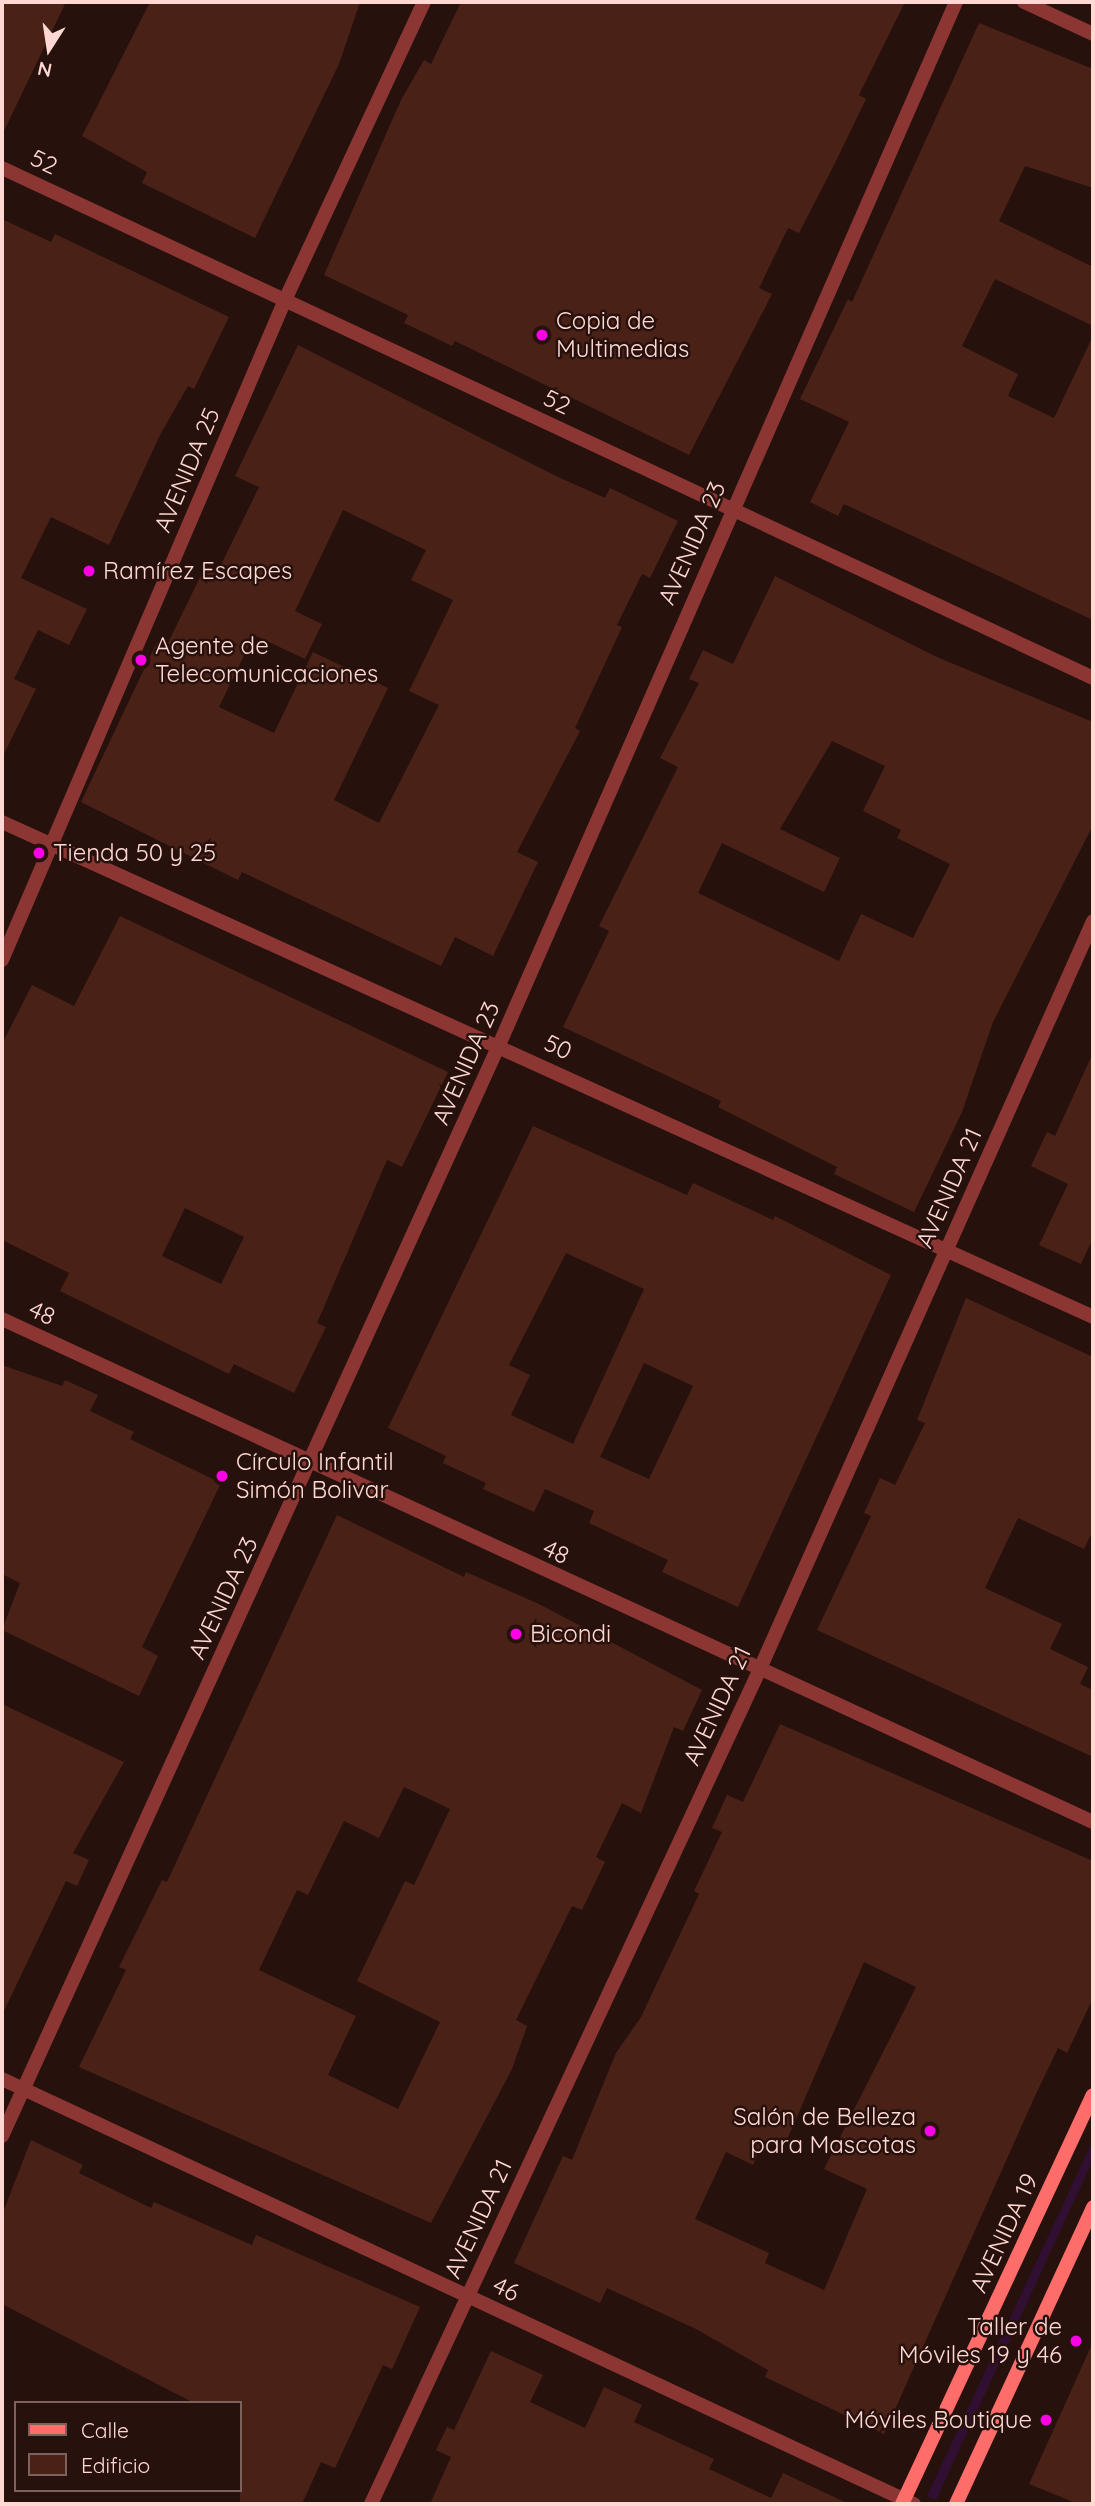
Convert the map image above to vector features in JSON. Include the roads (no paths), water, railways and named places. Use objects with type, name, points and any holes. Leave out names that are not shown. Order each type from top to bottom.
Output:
[{"type":"main road","name":"AVENIDA 19","points":[[907,2503],[1093,2095]]},
{"type":"main road","points":[[956,2504],[1093,2207]]},
{"type":"street","name":"AVENIDA 25","points":[[2,960],[285,300],[424,2]]},
{"type":"street","name":"AVENIDA 23","points":[[2,2136],[499,1045],[956,2]]},
{"type":"street","points":[[1024,2],[1093,34]]},
{"type":"street","name":"52","points":[[2,168],[1093,678]]},
{"type":"street","name":"50","points":[[2,822],[499,1045],[1093,1317]]},
{"type":"street","name":"AVENIDA 21","points":[[371,2504],[759,1671],[1093,920]]},
{"type":"street","name":"48","points":[[2,1319],[759,1671],[1093,1822]]},
{"type":"street","name":"46","points":[[2,2079],[907,2503]]},
{"type":"place","name":"Copia de Multimedias","points":[[542,335]]},
{"type":"place","name":"Ramírez Escapes","points":[[89,571]]},
{"type":"place","name":"Agente de Telecomunicaciones","points":[[141,660]]},
{"type":"place","name":"Tienda 50 y 25","points":[[39,853]]},
{"type":"place","name":"Círculo Infantil Simón Bolivar","points":[[222,1476]]},
{"type":"place","name":"Bicondi","points":[[516,1634]]},
{"type":"place","name":"Salón de Belleza para Mascotas","points":[[930,2131]]},
{"type":"place","name":"Taller de Móviles 19 y 46","points":[[1076,2341]]},
{"type":"place","name":"Móviles Boutique","points":[[1046,2420]]}]
